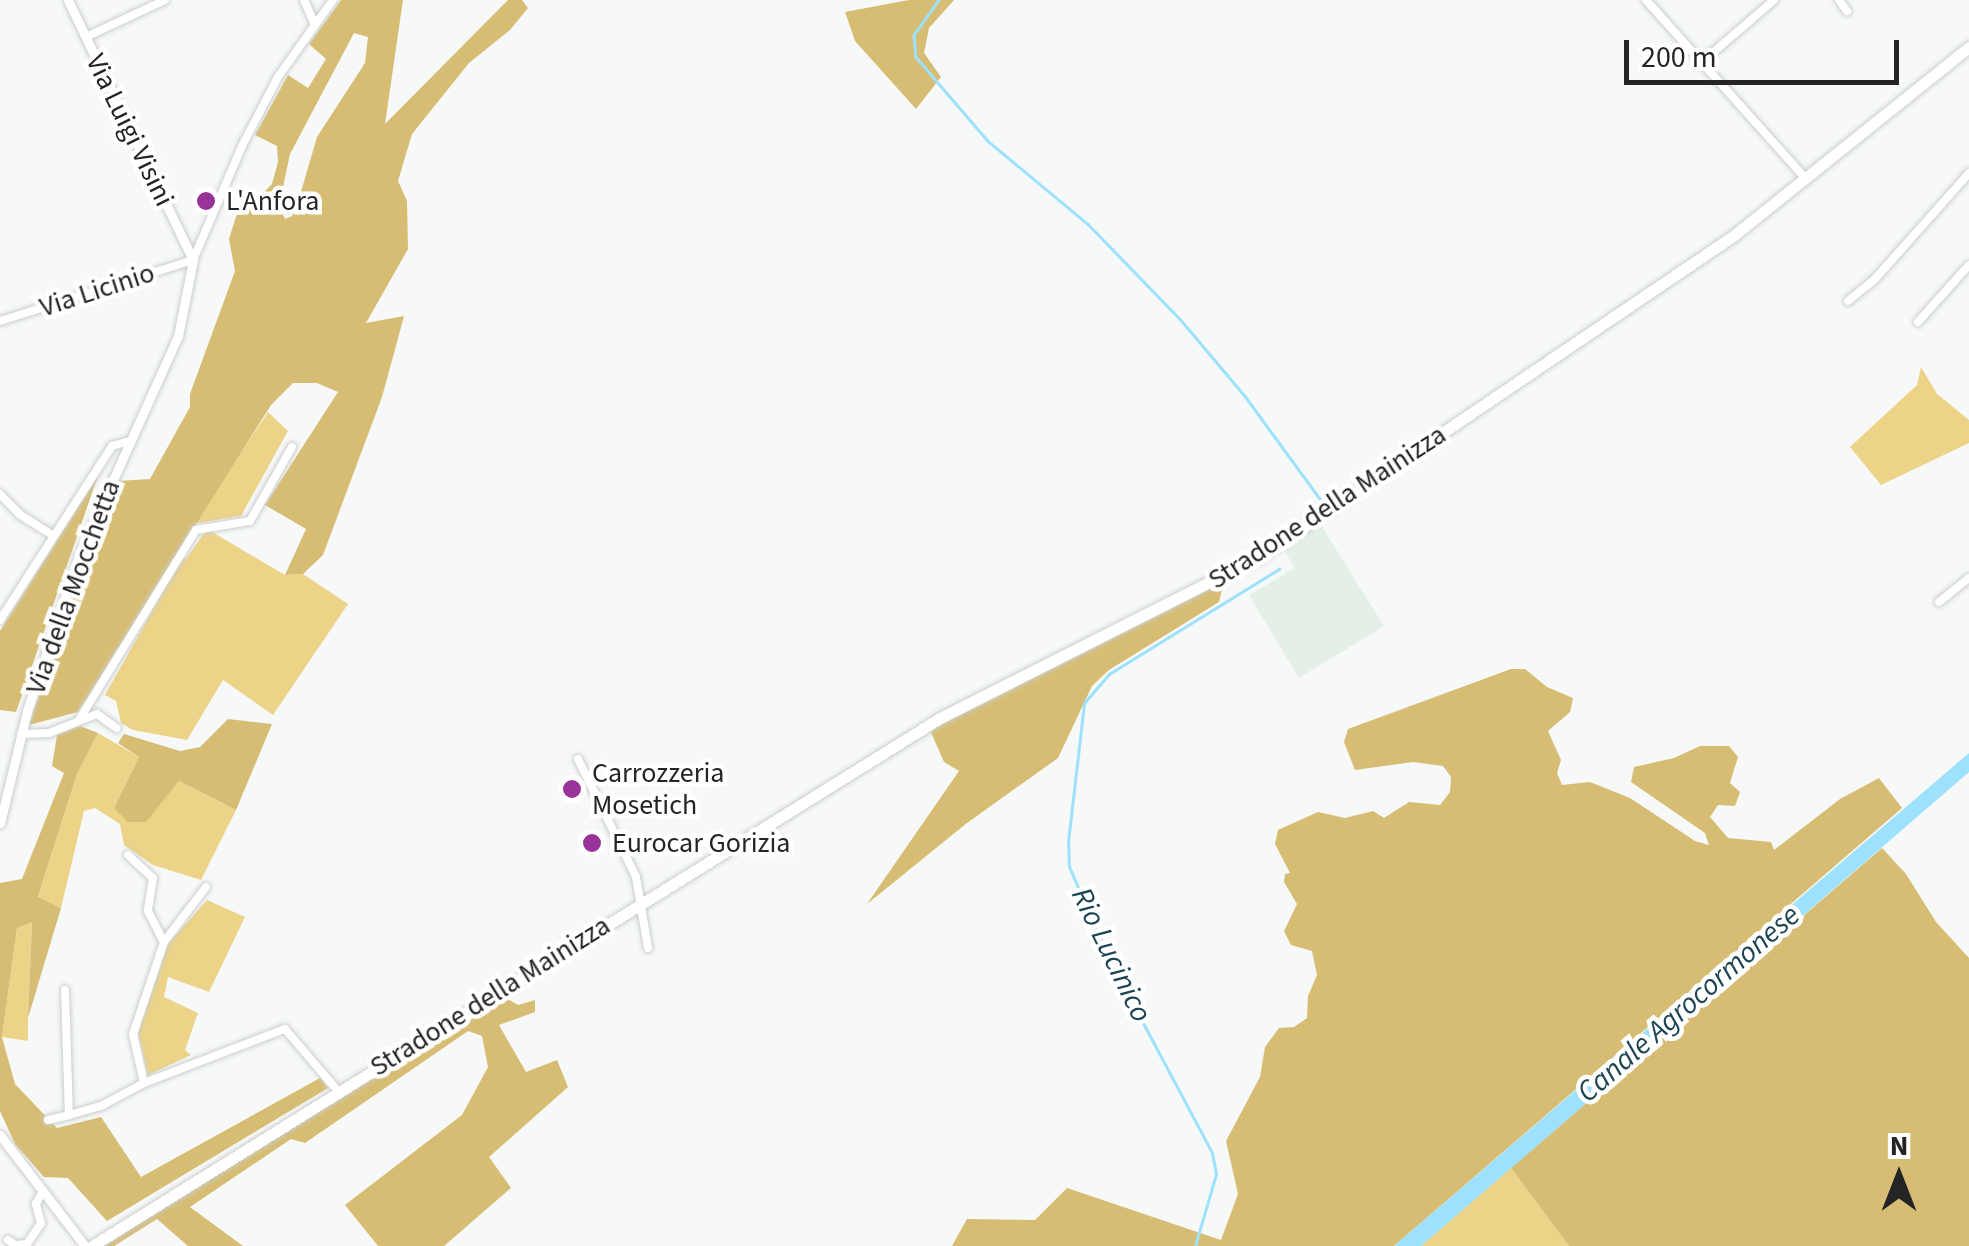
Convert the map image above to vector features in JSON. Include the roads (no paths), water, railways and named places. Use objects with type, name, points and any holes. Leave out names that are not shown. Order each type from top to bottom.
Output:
[{"type":"main road","name":"Stradone della Mainizza","points":[[88,1246],[940,718],[1262,555],[1733,236],[1969,47]]},
{"type":"street","name":"Via Luigi Visini","points":[[68,0],[193,260]]},
{"type":"street","points":[[86,37],[165,0]]},
{"type":"street","points":[[304,0],[315,25]]},
{"type":"street","points":[[193,260],[242,144],[278,77],[332,0]]},
{"type":"street","points":[[1646,0],[1805,178]]},
{"type":"street","points":[[1702,62],[1774,0]]},
{"type":"street","points":[[1838,0],[1848,11]]},
{"type":"street","points":[[1848,301],[1875,279],[1969,173]]},
{"type":"street","name":"Via Licinio","points":[[0,321],[193,260]]},
{"type":"street","name":"Via della Mocchetta","points":[[0,823],[21,734],[80,553],[178,336],[193,260]]},
{"type":"street","points":[[1918,322],[1969,265]]},
{"type":"street","points":[[0,620],[112,446],[130,441]]},
{"type":"street","name":"Via della Mocchetta","points":[[80,720],[196,530],[250,521],[292,447]]},
{"type":"street","points":[[0,494],[19,514],[54,536]]},
{"type":"street","points":[[1939,602],[1969,578]]},
{"type":"street","name":"Via della Mocchetta","points":[[21,734],[49,733],[97,714],[116,728]]},
{"type":"street","name":"Stradone della Mainizza","points":[[578,759],[636,877],[648,948]]},
{"type":"street","points":[[128,855],[153,878],[148,911],[164,942]]},
{"type":"street","points":[[144,1084],[134,1034],[164,942],[206,887]]},
{"type":"street","points":[[65,990],[69,1115]]},
{"type":"street","points":[[48,1120],[103,1105],[144,1084],[285,1029],[338,1091]]},
{"type":"street","points":[[0,1136],[42,1194],[88,1246]]},
{"type":"street","points":[[8,1240],[15,1245],[27,1244],[41,1224],[36,1204],[42,1194]]},
{"type":"water","name":"Canale Agrocormonese","points":[[1969,753],[1969,772],[1421,1246],[1394,1246]]},
{"type":"waterway","name":"Rio Lucinico","points":[[939,0],[914,35],[916,57],[988,141],[1088,224],[1181,320],[1245,396],[1323,503]]},
{"type":"waterway","name":"Rio Lucinico","points":[[1195,1246],[1216,1174],[1212,1153],[1108,957],[1069,867],[1068,842],[1084,703],[1109,674],[1279,569]]},
{"type":"place","name":"L'Anfora","points":[[206,201]]},
{"type":"place","name":"Carrozzeria Mosetich","points":[[572,789]]},
{"type":"place","name":"Eurocar Gorizia","points":[[592,843]]}]
